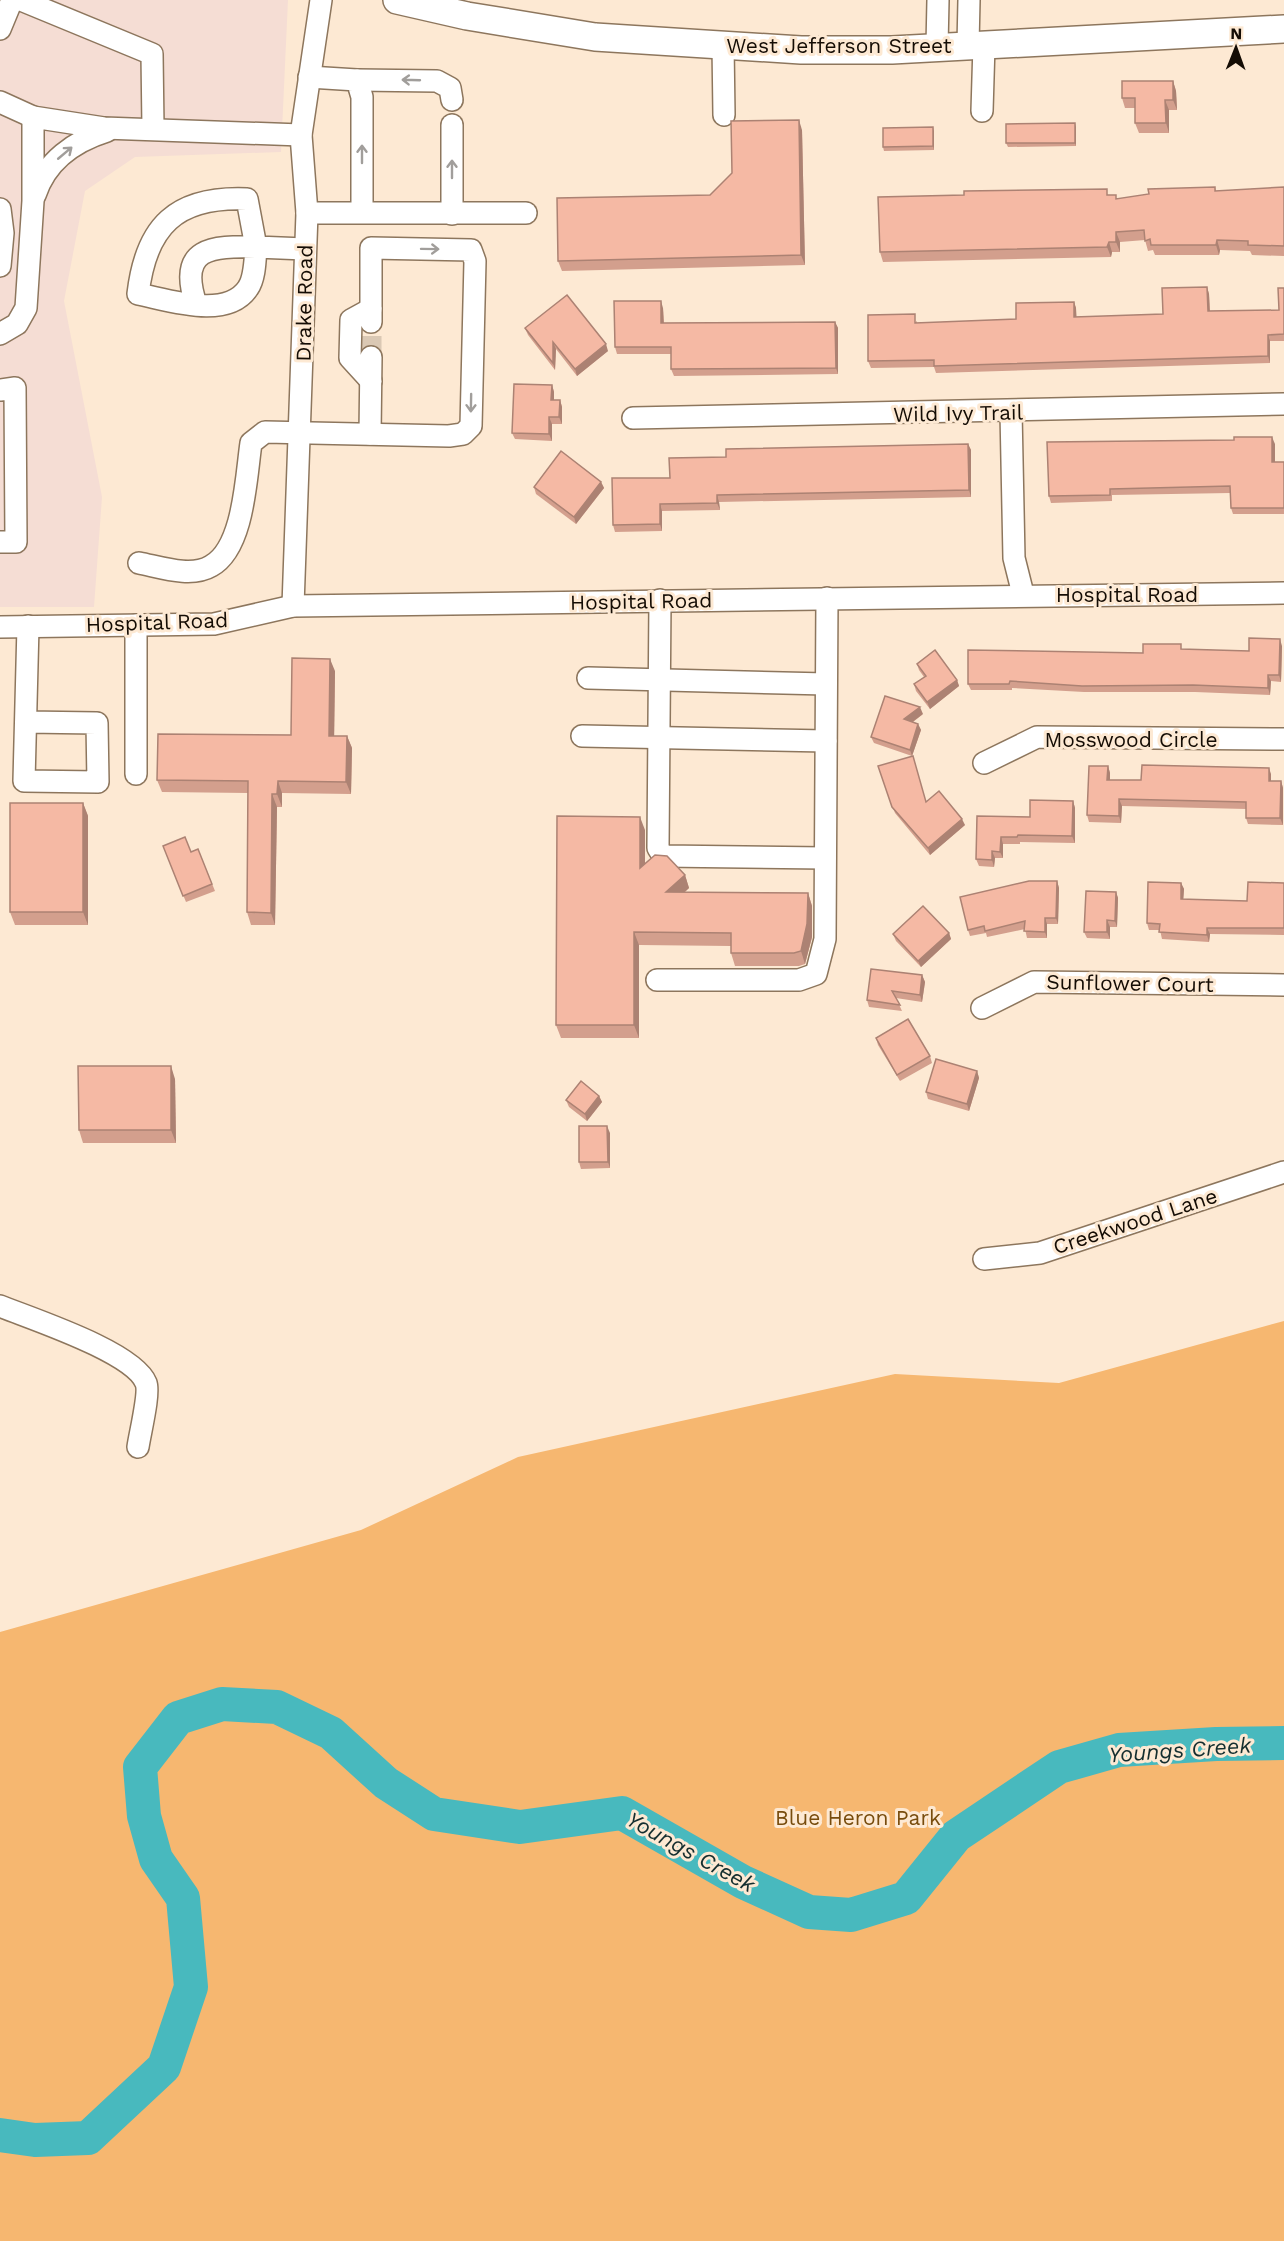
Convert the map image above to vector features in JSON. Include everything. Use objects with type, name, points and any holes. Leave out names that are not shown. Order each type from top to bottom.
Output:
[{"type":"main road","name":"West Jefferson Street","points":[[397,0],[467,16],[595,37],[801,50],[892,50],[1284,29]]},
{"type":"street","points":[[0,28],[12,0]]},
{"type":"street","points":[[21,0],[152,54],[153,128]]},
{"type":"street","name":"Drake Road","points":[[293,606],[301,433],[307,213],[301,135],[321,0]]},
{"type":"street","points":[[938,0],[938,46]]},
{"type":"street","points":[[969,0],[982,111]]},
{"type":"street","points":[[723,45],[724,115]]},
{"type":"street","points":[[309,77],[437,81],[450,88],[452,100]]},
{"type":"street","points":[[357,80],[362,97],[362,212]]},
{"type":"street","points":[[0,102],[33,117],[57,123],[117,128],[301,135]]},
{"type":"street","points":[[0,334],[17,324],[26,308],[33,201],[33,117]]},
{"type":"street","points":[[452,125],[452,213]]},
{"type":"street","points":[[33,201],[38,185],[49,168],[64,153],[82,140],[117,128]]},
{"type":"street","points":[[247,199],[256,247],[249,287],[237,301],[220,307],[138,294],[141,271],[150,245],[164,221],[201,203],[247,199]]},
{"type":"street","points":[[0,209],[3,233],[0,266]]},
{"type":"street","points":[[307,213],[526,213]]},
{"type":"street","points":[[196,304],[189,276],[193,262],[203,251],[222,246],[305,249]]},
{"type":"street","points":[[138,563],[181,571],[211,567],[229,550],[240,515],[251,443],[265,432],[449,436],[463,434],[471,426],[475,261],[471,250],[371,248],[371,316],[351,320],[350,358],[371,381]]},
{"type":"street","points":[[370,434],[371,357]]},
{"type":"street","points":[[0,390],[15,388],[8,435],[16,542],[0,542]]},
{"type":"street","name":"Wild Ivy Trail","points":[[633,418],[1011,412],[1284,404]]},
{"type":"street","points":[[1011,412],[1014,558],[1023,594]]},
{"type":"street","name":"Hospital Road","points":[[0,627],[214,624],[293,606],[1023,594],[1284,593]]},
{"type":"street","points":[[657,980],[799,980],[816,974],[825,939],[827,598]]},
{"type":"street","points":[[660,600],[658,848],[663,856],[825,858]]},
{"type":"street","points":[[136,625],[136,774]]},
{"type":"street","points":[[26,722],[28,626]]},
{"type":"street","points":[[588,678],[826,684]]},
{"type":"street","points":[[582,736],[826,741]]},
{"type":"street","name":"Mosswood Circle","points":[[984,763],[1037,737],[1284,740]]},
{"type":"street","name":"Sunflower Court","points":[[982,1008],[1034,982],[1284,985]]},
{"type":"street","name":"Creekwood Lane","points":[[984,1259],[1041,1253],[1284,1173]]},
{"type":"street","points":[[0,1306],[96,1345],[137,1368],[147,1384],[138,1447]]},
{"type":"shaded area","points":[[0,0],[288,0],[281,152],[135,157],[85,191],[64,301],[102,497],[94,607],[0,607]]},
{"type":"green space","name":"Blue Heron Park","points":[[1284,1321],[1284,2241],[0,2241],[0,1632],[361,1530],[518,1457],[895,1374],[1059,1383]]},
{"type":"building","points":[[1122,81],[1173,81],[1173,100],[1165,100],[1166,123],[1135,123],[1135,98],[1122,98]]},
{"type":"building","points":[[799,120],[801,255],[558,261],[557,198],[710,195],[732,173],[731,121]]},
{"type":"building","points":[[1075,123],[1075,143],[1006,143],[1006,124]]},
{"type":"building","points":[[933,127],[933,146],[883,147],[883,128]]},
{"type":"building","points":[[1215,187],[1215,191],[1284,187],[1284,246],[1248,245],[1248,241],[1217,240],[1216,245],[1151,245],[1150,239],[1145,241],[1144,230],[1116,232],[1116,242],[1109,242],[1107,247],[880,252],[878,197],[964,195],[964,191],[1107,189],[1107,195],[1116,195],[1116,199],[1149,194],[1148,189]]},
{"type":"building","points":[[1207,287],[1208,311],[1279,310],[1278,288],[1284,288],[1284,334],[1268,335],[1268,356],[934,366],[934,360],[868,361],[868,315],[915,314],[915,323],[1016,319],[1016,303],[1074,302],[1074,317],[1163,314],[1162,288]]},
{"type":"building","points":[[567,295],[606,344],[575,369],[553,342],[553,363],[525,328]]},
{"type":"building","points":[[614,301],[661,301],[661,323],[835,322],[836,368],[671,369],[671,347],[615,347]]},
{"type":"building","points":[[514,384],[552,385],[551,400],[560,400],[559,417],[549,417],[549,434],[512,433]]},
{"type":"building","points":[[1234,437],[1272,437],[1272,462],[1284,462],[1284,508],[1231,508],[1230,486],[1110,489],[1110,495],[1049,496],[1047,442],[1234,440]]},
{"type":"building","points":[[968,444],[969,490],[717,495],[717,503],[660,504],[660,524],[613,525],[612,478],[670,478],[669,458],[726,457],[726,449]]},
{"type":"building","points":[[561,451],[601,482],[574,517],[534,487]]},
{"type":"building","points":[[1249,638],[1280,639],[1279,675],[1268,675],[1268,688],[1193,685],[1082,686],[1010,681],[1009,684],[968,684],[968,650],[1143,653],[1143,644],[1181,644],[1181,649],[1249,651]]},
{"type":"building","points":[[935,650],[957,680],[927,702],[914,684],[926,676],[917,664]]},
{"type":"building","points":[[292,658],[330,659],[329,736],[347,736],[346,782],[278,781],[277,794],[272,794],[271,913],[247,912],[248,781],[157,780],[158,734],[291,735]]},
{"type":"building","points":[[885,696],[920,707],[904,719],[918,724],[910,750],[871,737]]},
{"type":"building","points":[[913,756],[926,802],[939,791],[962,819],[928,848],[892,807],[878,766]]},
{"type":"building","points":[[1142,765],[1269,768],[1269,781],[1281,781],[1280,818],[1246,818],[1246,802],[1119,799],[1119,816],[1087,815],[1089,766],[1108,766],[1107,780],[1141,780]]},
{"type":"building","points":[[1030,800],[1073,801],[1072,836],[1001,837],[1000,852],[992,851],[992,860],[976,859],[977,816],[1030,817]]},
{"type":"building","points":[[10,803],[83,803],[83,912],[10,912]]},
{"type":"building","points":[[557,816],[640,817],[640,868],[655,855],[667,856],[685,875],[666,892],[808,893],[807,924],[801,951],[731,953],[731,933],[634,932],[634,1025],[556,1025]]},
{"type":"building","points":[[185,837],[191,852],[198,849],[212,884],[183,896],[163,846]]},
{"type":"building","points":[[1029,881],[1057,881],[1056,918],[1045,918],[1045,932],[1024,931],[1025,921],[985,931],[984,926],[968,930],[960,897]]},
{"type":"building","points":[[1148,882],[1181,883],[1181,899],[1247,901],[1248,882],[1284,883],[1284,928],[1207,928],[1207,935],[1159,932],[1160,924],[1147,923]]},
{"type":"building","points":[[1086,891],[1116,892],[1115,921],[1107,920],[1107,932],[1084,932]]},
{"type":"building","points":[[923,906],[949,933],[918,961],[893,934]]},
{"type":"building","points":[[871,969],[922,975],[920,995],[892,991],[900,1005],[867,1000]]},
{"type":"building","points":[[908,1019],[930,1056],[897,1075],[876,1038]]},
{"type":"building","points":[[936,1059],[977,1071],[967,1104],[926,1092]]},
{"type":"building","points":[[78,1066],[171,1066],[171,1130],[79,1130]]},
{"type":"building","points":[[581,1081],[599,1096],[585,1114],[566,1100]]},
{"type":"building","points":[[579,1126],[607,1126],[608,1162],[579,1162]]},
{"type":"waterway","name":"Youngs Creek","points":[[0,2135],[35,2140],[88,2138],[164,2067],[191,1987],[183,1898],[156,1859],[144,1816],[140,1767],[178,1718],[222,1704],[277,1707],[331,1733],[386,1783],[434,1814],[520,1827],[622,1813],[743,1882],[809,1912],[851,1915],[906,1898],[956,1836],[1059,1767],[1119,1750],[1216,1744],[1284,1743]]},
{"type":"tunnel","points":[[371,322],[371,357]]}]
